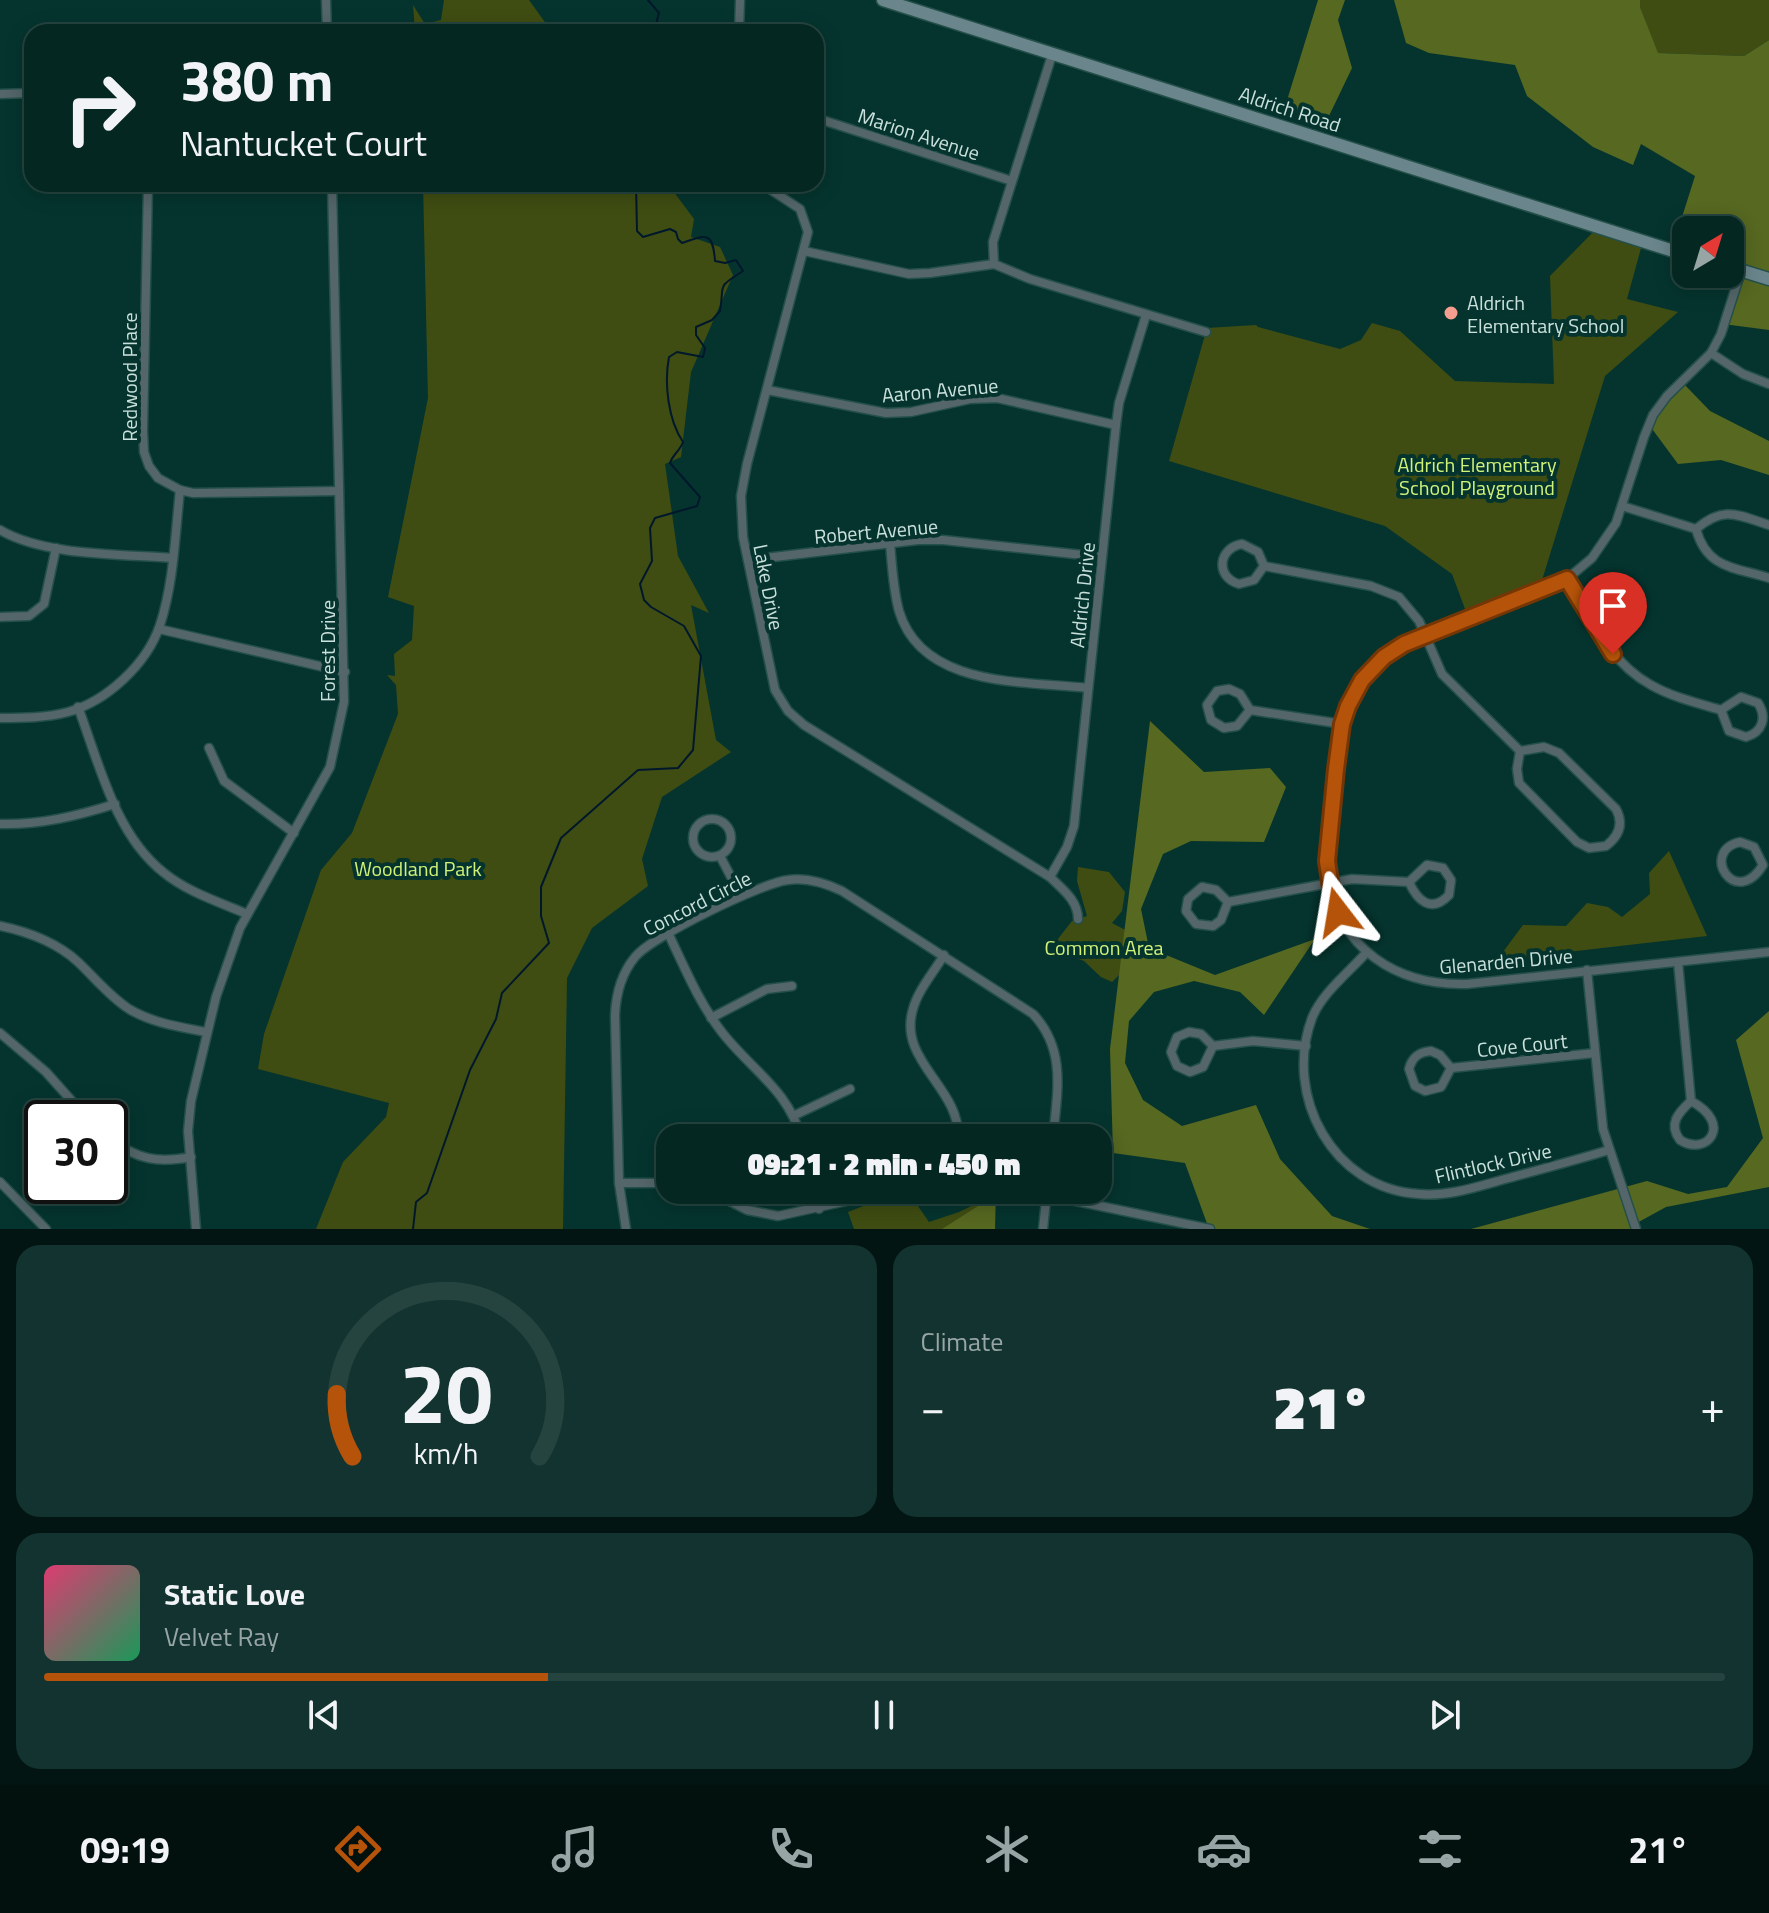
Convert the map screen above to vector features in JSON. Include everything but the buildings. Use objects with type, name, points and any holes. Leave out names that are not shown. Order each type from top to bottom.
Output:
[{"type":"main road","name":"Aldrich Road","points":[[885,0],[1672,251]]},
{"type":"main road","points":[[1744,272],[1769,279]]},
{"type":"street","points":[[326,0],[327,24]]},
{"type":"street","points":[[739,24],[740,0]]},
{"type":"street","points":[[994,264],[993,242],[1052,55]]},
{"type":"street","points":[[0,94],[24,93]]},
{"type":"street","name":"Marion Avenue","points":[[824,121],[1012,181]]},
{"type":"street","name":"Redwood Place","points":[[148,192],[144,452],[158,478],[180,490]]},
{"type":"street","name":"Forest Drive","points":[[196,1229],[188,1131],[191,1101],[206,1032],[229,958],[247,914],[330,767],[341,724],[345,672],[332,192]]},
{"type":"street","name":"Lake Drive","points":[[776,192],[793,202],[803,214],[808,232],[741,496],[748,560],[773,682],[780,702],[804,725],[1050,877],[1072,898],[1078,919]]},
{"type":"street","points":[[804,251],[909,274],[994,264],[1030,279],[1206,332]]},
{"type":"street","name":"Glenarden Drive","points":[[1731,288],[1724,328],[1711,353],[1667,396],[1653,415],[1616,523],[1601,548],[1567,579],[1393,651],[1372,668],[1357,687],[1342,724],[1327,851],[1335,904],[1345,925],[1367,952],[1402,975],[1441,984],[1467,984],[1769,952]]},
{"type":"street","name":"Aldrich Drive","points":[[1050,877],[1067,847],[1074,826],[1119,403],[1146,315]]},
{"type":"street","points":[[1711,353],[1743,374],[1769,384]]},
{"type":"street","name":"Aaron Avenue","points":[[767,390],[886,413],[911,412],[970,399],[997,398],[1116,425]]},
{"type":"street","points":[[0,718],[49,716],[78,707],[120,682],[140,662],[159,629],[167,596],[180,490],[193,493],[339,491]]},
{"type":"street","points":[[1622,506],[1696,529],[1721,513],[1769,525]]},
{"type":"street","points":[[1696,529],[1703,550],[1714,561],[1769,578]]},
{"type":"street","points":[[0,530],[31,544],[172,558]]},
{"type":"street","name":"Robert Avenue","points":[[748,560],[890,543],[943,540],[1102,557]]},
{"type":"street","points":[[890,543],[900,613],[910,634],[935,659],[975,676],[1088,688]]},
{"type":"street","points":[[1246,544],[1258,552],[1264,566],[1254,580],[1239,584],[1223,573],[1222,560],[1232,546],[1246,544]]},
{"type":"street","points":[[0,617],[29,616],[44,604],[56,548]]},
{"type":"street","points":[[1264,566],[1380,588],[1399,597],[1409,606],[1427,635],[1434,659],[1450,684],[1520,751]]},
{"type":"street","points":[[1567,579],[1605,643],[1634,674],[1672,695],[1721,710]]},
{"type":"street","points":[[159,629],[345,672]]},
{"type":"street","points":[[1250,710],[1237,726],[1224,728],[1211,720],[1207,705],[1217,691],[1229,689],[1240,694],[1250,710],[1342,724]]},
{"type":"street","points":[[1735,699],[1752,699],[1761,708],[1762,725],[1752,735],[1740,737],[1729,731],[1721,710],[1735,699]]},
{"type":"street","points":[[78,707],[115,804],[142,852],[164,873],[198,893],[247,914]]},
{"type":"street","points":[[1544,747],[1552,749],[1607,799],[1621,821],[1612,841],[1599,849],[1585,847],[1523,789],[1517,776],[1520,751],[1544,747]]},
{"type":"street","points":[[209,748],[224,781],[294,833]]},
{"type":"street","points":[[0,824],[53,821],[115,804]]},
{"type":"street","points":[[714,819],[728,829],[730,842],[720,856],[706,855],[695,847],[694,832],[702,821],[714,819]]},
{"type":"street","points":[[1740,842],[1754,847],[1766,865],[1754,878],[1742,882],[1725,875],[1721,863],[1724,851],[1740,842]]},
{"type":"street","points":[[720,856],[741,896]]},
{"type":"street","points":[[1438,866],[1450,876],[1451,890],[1445,900],[1431,905],[1415,896],[1409,882],[1421,868],[1438,866]]},
{"type":"street","name":"Concord Circle","points":[[626,1229],[619,1183],[617,995],[624,973],[636,956],[668,933],[741,896],[787,880],[803,879],[826,884],[1025,1007],[1045,1027],[1053,1045],[1059,1073],[1054,1124]]},
{"type":"street","points":[[1228,902],[1364,879],[1409,882]]},
{"type":"street","points":[[1202,887],[1216,890],[1228,902],[1221,920],[1213,926],[1196,924],[1186,911],[1188,899],[1202,887]]},
{"type":"street","points":[[0,926],[31,933],[76,960],[114,999],[132,1011],[170,1025],[206,1032]]},
{"type":"street","points":[[668,933],[711,1018],[777,1090],[796,1124]]},
{"type":"street","name":"Flintlock Drive","points":[[1367,952],[1320,1005],[1312,1020],[1306,1046],[1306,1090],[1320,1131],[1349,1166],[1387,1188],[1418,1194],[1450,1193],[1609,1150]]},
{"type":"street","points":[[944,955],[915,1003],[909,1031],[915,1051],[955,1111],[956,1124]]},
{"type":"street","points":[[1678,962],[1691,1101],[1676,1118],[1674,1127],[1680,1140],[1693,1146],[1710,1138],[1714,1123],[1709,1113],[1691,1101]]},
{"type":"street","points":[[1587,970],[1603,1129],[1636,1229]]},
{"type":"street","points":[[711,1018],[767,989],[792,986]]},
{"type":"street","points":[[0,1033],[46,1072],[71,1100]]},
{"type":"street","points":[[1183,1033],[1201,1034],[1213,1046],[1208,1062],[1197,1070],[1183,1070],[1172,1058],[1174,1041],[1183,1033]]},
{"type":"street","points":[[1213,1046],[1253,1041],[1306,1046]]},
{"type":"street","points":[[1424,1052],[1437,1053],[1451,1068],[1444,1084],[1430,1091],[1415,1086],[1408,1073],[1413,1058],[1424,1052]]},
{"type":"street","name":"Cove Court","points":[[1451,1068],[1595,1053]]},
{"type":"street","points":[[793,1116],[850,1089]]},
{"type":"street","points":[[128,1149],[156,1161],[191,1157]]},
{"type":"street","points":[[0,1182],[46,1229]]},
{"type":"street","points":[[619,1183],[656,1183]]},
{"type":"street","points":[[735,1204],[764,1215],[789,1216],[840,1204]]},
{"type":"street","points":[[818,1204],[819,1209]]},
{"type":"street","points":[[1043,1229],[1046,1204]]},
{"type":"street","points":[[1094,1204],[1210,1229]]},
{"type":"green space","points":[[444,0],[529,0],[546,24],[425,24],[441,20]]},
{"type":"green space","points":[[1318,0],[1345,0],[1338,20],[1352,68],[1328,118],[1284,110]]},
{"type":"green space","points":[[1394,0],[1640,0],[1658,53],[1744,56],[1769,40],[1769,330],[1723,324],[1731,288],[1744,288],[1744,216],[1682,216],[1695,176],[1641,144],[1633,165],[1593,147],[1527,96],[1515,65],[1429,53],[1406,43]]},
{"type":"green space","points":[[1640,0],[1769,0],[1769,40],[1744,56],[1657,53]]},
{"type":"green space","points":[[413,5],[425,24],[414,24]]},
{"type":"green space","name":"Woodland Park","points":[[423,192],[674,192],[694,219],[691,237],[720,247],[733,275],[691,372],[681,457],[665,464],[678,556],[709,613],[691,605],[716,740],[731,752],[662,797],[642,859],[648,886],[592,928],[567,978],[563,1229],[316,1229],[343,1162],[386,1117],[389,1103],[258,1069],[264,1034],[321,870],[352,833],[398,714],[396,685],[387,675],[395,676],[394,654],[412,640],[414,606],[388,597],[428,398]]},
{"type":"green space","name":"Aldrich Elementary School Playground","points":[[1599,226],[1643,241],[1627,299],[1678,312],[1605,376],[1539,590],[1468,617],[1452,574],[1385,526],[1169,461],[1207,328],[1256,325],[1340,349],[1361,340],[1372,323],[1400,331],[1455,381],[1554,384],[1550,276]]},
{"type":"green space","points":[[1681,381],[1710,411],[1769,441],[1769,475],[1721,460],[1678,464],[1647,422]]},
{"type":"green space","points":[[1150,721],[1204,772],[1270,768],[1286,787],[1264,842],[1191,841],[1163,854],[1141,909],[1149,948],[1215,975],[1315,939],[1264,1015],[1240,992],[1194,981],[1154,992],[1129,1021],[1125,1063],[1143,1100],[1182,1126],[1256,1105],[1280,1159],[1332,1216],[1370,1229],[1209,1229],[1185,1163],[1113,1153],[1110,1049]]},
{"type":"green space","points":[[1669,851],[1707,936],[1497,960],[1523,925],[1566,926],[1587,903],[1608,907],[1622,917],[1650,894],[1649,873]]},
{"type":"green space","name":"Common Area","points":[[1078,867],[1109,872],[1125,892],[1122,911],[1112,923],[1131,933],[1121,973],[1112,982],[1101,977],[1084,961],[1057,951],[1054,944],[1072,921],[1087,916],[1077,881]]},
{"type":"green space","points":[[1769,1011],[1769,1187],[1666,1207],[1635,1224],[1635,1229],[1471,1229],[1647,1181],[1688,1194],[1727,1187],[1763,1138],[1736,1040]]},
{"type":"green space","points":[[868,1204],[917,1204],[929,1222],[976,1204],[984,1204],[975,1229],[854,1229],[848,1212]]},
{"type":"green space","points":[[996,1204],[995,1229],[942,1229],[978,1206]]},
{"type":"waterway","points":[[648,0],[659,13],[656,24]]},
{"type":"waterway","points":[[413,1229],[416,1202],[427,1193],[470,1070],[496,1019],[502,993],[549,943],[541,916],[541,887],[561,838],[638,770],[678,768],[693,750],[701,656],[684,626],[644,600],[640,584],[652,561],[650,528],[655,518],[697,506],[700,497],[670,463],[683,442],[668,401],[669,357],[677,352],[703,357],[705,348],[696,335],[696,327],[712,320],[720,311],[723,287],[743,271],[736,260],[725,263],[715,261],[713,245],[707,238],[682,243],[676,232],[670,229],[643,237],[637,231],[636,192]]},
{"type":"place","name":"Aldrich Elementary School","points":[[1451,313]]},
{"type":"route","points":[[1338,912],[1328,875],[1327,851],[1339,741],[1348,706],[1357,687],[1372,668],[1404,644],[1567,579],[1613,654]]}]
